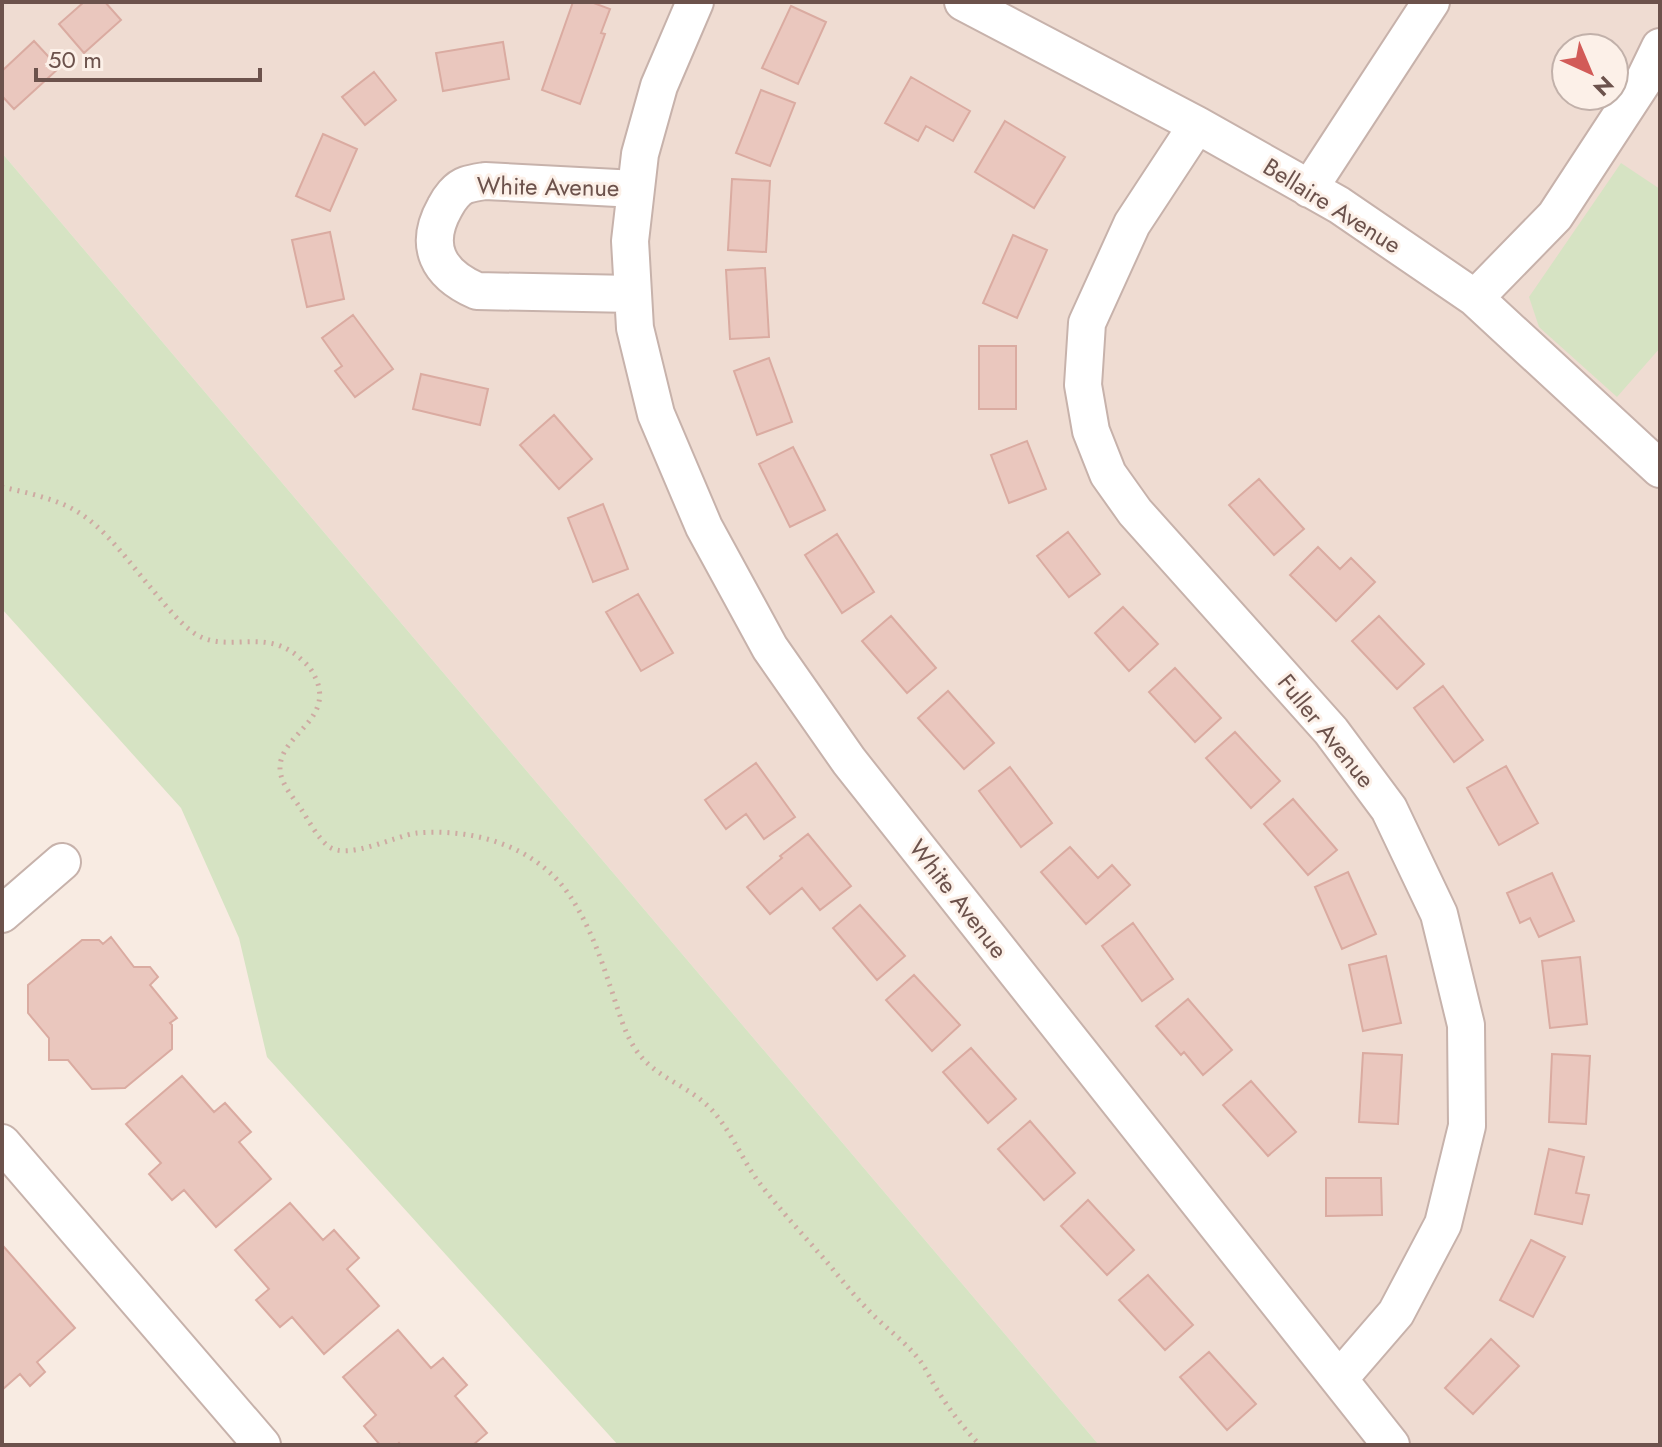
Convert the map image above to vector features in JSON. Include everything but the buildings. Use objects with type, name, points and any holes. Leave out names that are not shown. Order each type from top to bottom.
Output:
[{"type":"street","name":"White Avenue","points":[[695,2],[659,86],[640,154],[630,241],[635,328],[656,414],[704,527],[770,648],[849,761],[1391,1445]]},
{"type":"street","name":"Bellaire Avenue","points":[[963,2],[1016,14],[1197,125],[1339,205],[1475,298],[1660,469]]},
{"type":"street","points":[[1309,189],[1431,2]]},
{"type":"street","points":[[1475,298],[1555,216],[1644,80],[1660,47]]},
{"type":"street","name":"Fuller Avenue","points":[[1197,125],[1132,224],[1087,323],[1083,385],[1091,431],[1108,474],[1135,512],[1331,731],[1389,809],[1439,914],[1466,1025],[1467,1126],[1443,1224],[1396,1313],[1339,1379]]},
{"type":"street","name":"White Avenue","points":[[633,294],[477,291],[452,277],[439,259],[433,240],[437,222],[449,199],[463,186],[485,181],[636,189]]},
{"type":"street","points":[[2,914],[62,862]]},
{"type":"street","points":[[2,1143],[262,1445]]},
{"type":"path","points":[[2,487],[30,493],[70,508],[90,521],[196,635],[214,641],[281,644],[310,668],[319,684],[318,706],[310,722],[287,748],[280,766],[284,784],[328,847],[338,852],[352,851],[413,834],[459,832],[511,849],[547,869],[561,883],[596,946],[626,1033],[638,1054],[648,1065],[709,1107],[758,1182],[870,1312],[922,1362],[948,1406],[980,1445]]},
{"type":"shaded area","points":[[2,2],[1660,2],[1660,1445],[1099,1445],[2,153]]},
{"type":"green space","points":[[2,153],[1099,1445],[618,1445],[267,1057],[239,938],[181,808],[2,609]]},
{"type":"green space","points":[[1621,163],[1660,189],[1660,348],[1617,397],[1539,327],[1529,297]]}]
